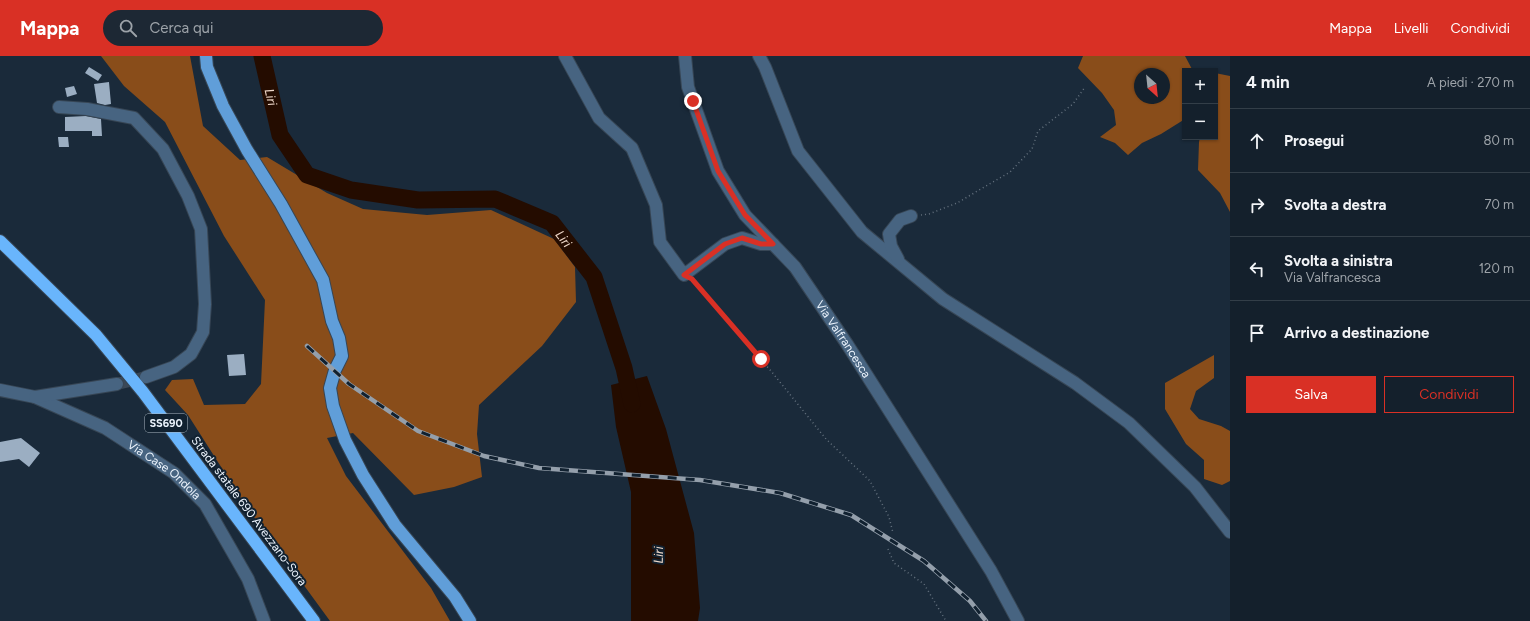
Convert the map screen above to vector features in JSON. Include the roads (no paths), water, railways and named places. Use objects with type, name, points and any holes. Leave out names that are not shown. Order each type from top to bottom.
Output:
[{"type":"highway","name":"Strada statale 690 Avezzano-Sora","points":[[0,241],[100,340],[143,392],[314,621]]},
{"type":"main road","points":[[206,56],[207,68],[223,106],[247,150],[281,204],[322,280],[332,321],[339,338],[342,356],[335,370],[330,388],[333,406],[348,446],[363,475],[395,525],[455,597],[470,621]]},
{"type":"street","points":[[565,56],[599,118],[632,148],[656,206],[660,242],[684,275],[725,244],[742,238],[761,244],[773,244]]},
{"type":"street","name":"Via Valfrancesca","points":[[685,56],[688,88],[718,171],[745,215],[795,267],[847,344],[990,571],[1018,621]]},
{"type":"street","points":[[759,56],[765,67],[798,151],[862,232],[943,300],[1075,383],[1129,423],[1195,487],[1230,532]]},
{"type":"street","points":[[59,107],[87,109],[134,118],[163,149],[188,196],[201,229],[205,304],[203,332],[191,354],[174,367],[146,377]]},
{"type":"street","points":[[900,264],[891,246],[889,234],[900,220],[911,216]]},
{"type":"street","points":[[34,397],[117,384]]},
{"type":"street","name":"Via Case Ondola","points":[[0,390],[34,397],[105,428],[174,473],[205,504],[248,579],[264,621]]},
{"type":"water","points":[[647,376],[666,429],[694,533],[700,608],[698,621],[631,621],[631,492],[616,427],[611,385]]},
{"type":"waterway","name":"Liri","points":[[262,56],[280,135],[307,175],[351,190],[418,200],[495,199],[552,223],[594,277],[624,368],[632,404]]},
{"type":"tunnel","points":[[117,384],[146,377]]},
{"type":"railway","points":[[307,346],[349,384],[418,431],[484,456],[539,468],[700,480],[780,493],[851,515],[924,561],[970,601],[986,621]]}]
